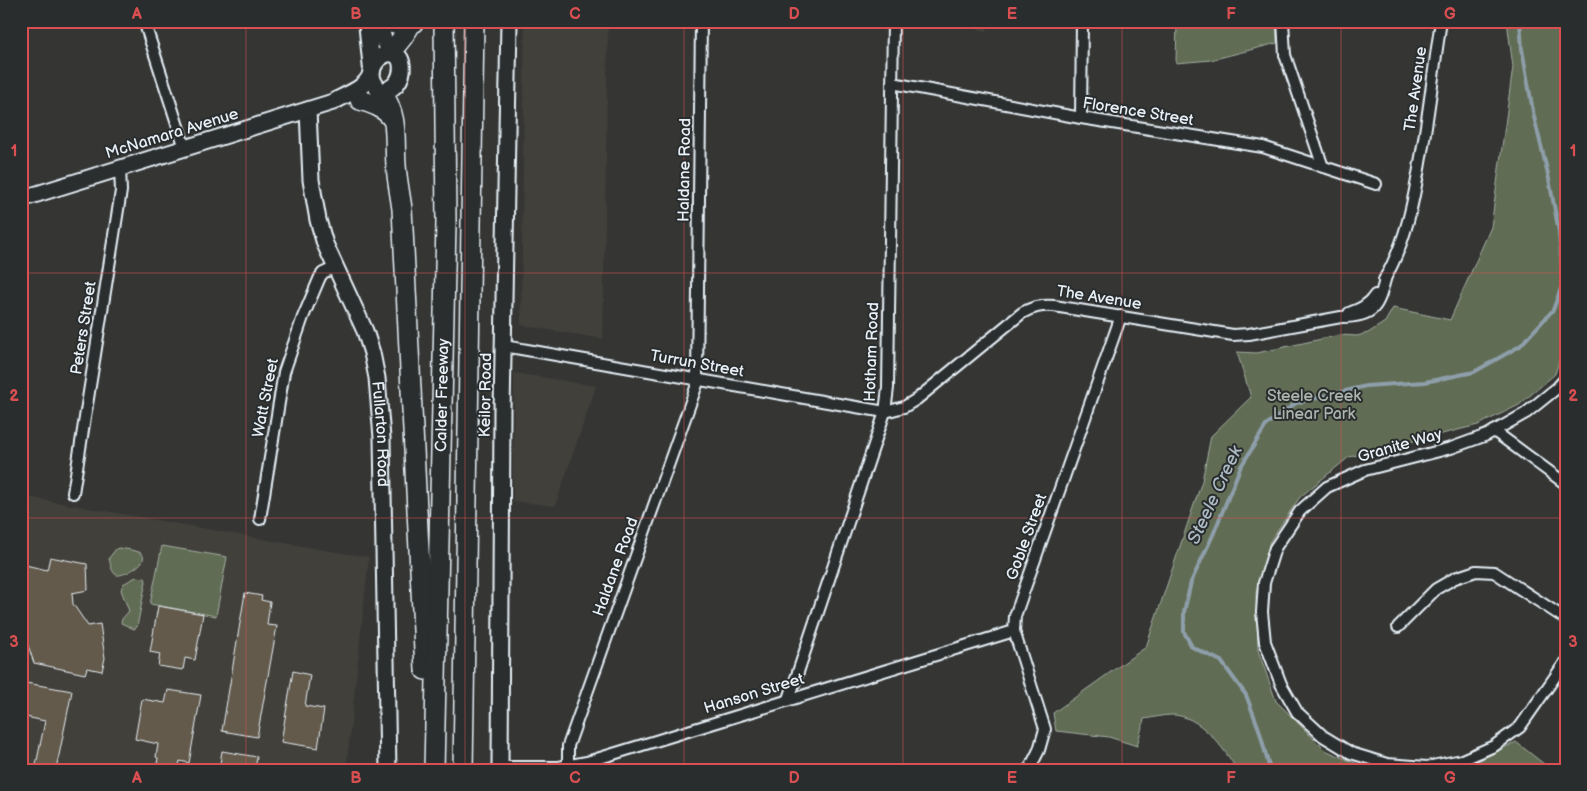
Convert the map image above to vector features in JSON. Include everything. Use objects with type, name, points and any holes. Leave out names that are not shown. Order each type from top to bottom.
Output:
[{"type":"highway","points":[[387,21],[394,24],[413,22]]},
{"type":"highway","name":"Calder Freeway","points":[[432,770],[446,233],[444,21]]},
{"type":"highway","name":"Calder Freeway","points":[[463,770],[474,21]]},
{"type":"highway","points":[[391,52],[413,22]]},
{"type":"highway","points":[[382,92],[390,106],[397,137],[396,163],[404,241],[432,770]]},
{"type":"highway","points":[[360,100],[385,110],[395,123]]},
{"type":"main road","name":"Keilor Road","points":[[500,769],[502,411],[510,21]]},
{"type":"main road","points":[[368,23],[384,38],[391,52]]},
{"type":"main road","points":[[368,23],[372,72],[374,84],[382,92],[394,86],[401,75],[402,65],[397,54],[391,52],[379,58],[373,65],[372,72]]},
{"type":"main road","name":"McNamara Avenue","points":[[21,199],[333,102],[362,86],[369,80],[372,72]]},
{"type":"main road","name":"McNamara Avenue","points":[[333,102],[360,100],[382,92]]},
{"type":"main road","name":"Fullarton Road","points":[[308,110],[310,171],[325,244],[365,331],[375,365],[380,406],[388,770]]},
{"type":"street","points":[[144,21],[185,148]]},
{"type":"street","name":"Haldane Road","points":[[568,766],[568,746],[698,379],[701,21]]},
{"type":"street","name":"Hotham Road","points":[[789,699],[885,412],[888,388],[893,21]]},
{"type":"street","points":[[1081,118],[1082,21]]},
{"type":"street","points":[[1283,21],[1285,55],[1323,167]]},
{"type":"street","name":"The Avenue","points":[[885,412],[904,407],[918,399],[1033,307],[1054,306],[1233,335],[1249,334],[1341,317],[1356,317],[1368,313],[1380,301],[1386,276],[1413,203],[1441,21]]},
{"type":"street","name":"Florence Street","points":[[892,83],[1081,118],[1263,147],[1376,184]]},
{"type":"street","name":"Peters Street","points":[[73,493],[121,191],[120,168]]},
{"type":"street","name":"Watt Street","points":[[260,519],[284,372],[303,317],[320,277],[323,273],[336,267]]},
{"type":"street","name":"Goble Street","points":[[1029,770],[1039,750],[1045,730],[1014,631],[1015,616],[1121,316]]},
{"type":"street","name":"Turrun Street","points":[[504,346],[885,412]]},
{"type":"street","name":"Granite Way","points":[[1566,378],[1558,388],[1526,413],[1494,431],[1451,448],[1365,470],[1327,488],[1300,511],[1275,548],[1264,583],[1262,612],[1265,642],[1281,684],[1297,712],[1323,736],[1351,753],[1387,764],[1427,767],[1462,760],[1494,746],[1520,727],[1566,661]]},
{"type":"street","points":[[1494,431],[1566,484]]},
{"type":"street","points":[[1398,627],[1436,589],[1455,578],[1476,571],[1494,572],[1566,619]]},
{"type":"street","name":"Hanson Street","points":[[500,769],[568,766],[587,762],[1014,631]]},
{"type":"shaded area","points":[[525,21],[608,21],[603,339],[521,325]]},
{"type":"shaded area","points":[[930,21],[987,21],[987,31]]},
{"type":"shaded area","points":[[514,373],[596,386],[555,506],[513,501]]},
{"type":"shaded area","points":[[21,496],[369,557],[346,770],[21,770]]},
{"type":"green space","points":[[1177,21],[1276,21],[1277,43],[1211,60],[1176,63]]},
{"type":"green space","name":"Steele Creek Linear Park","points":[[1507,21],[1566,21],[1566,352],[1559,361],[1555,374],[1519,405],[1478,425],[1349,457],[1300,497],[1270,541],[1256,593],[1258,650],[1276,701],[1325,750],[1373,770],[1237,770],[1210,734],[1201,726],[1181,716],[1168,715],[1144,719],[1137,746],[1109,737],[1056,731],[1053,713],[1146,647],[1202,481],[1211,436],[1251,397],[1237,352],[1257,353],[1340,335],[1357,336],[1368,333],[1385,322],[1393,308],[1450,320],[1491,227],[1513,67]]},
{"type":"green space","points":[[162,546],[227,557],[216,616],[150,604]]},
{"type":"green space","points":[[119,548],[139,552],[143,555],[143,559],[131,571],[117,575],[109,558]]},
{"type":"green space","points":[[136,577],[145,578],[146,581],[137,627],[134,629],[121,623],[129,611],[121,590],[123,584]]},
{"type":"green space","points":[[1516,742],[1549,768],[1559,770],[1442,770],[1474,763]]},
{"type":"building","points":[[50,557],[87,564],[88,590],[72,593],[73,604],[88,626],[100,624],[105,658],[102,671],[87,668],[85,674],[34,663],[21,625],[21,564],[47,570]]},
{"type":"building","points":[[245,593],[262,596],[261,600],[270,602],[267,625],[277,626],[257,737],[222,731]]},
{"type":"building","points":[[158,606],[203,614],[195,660],[185,658],[183,670],[158,666],[160,654],[150,652]]},
{"type":"building","points":[[293,671],[310,675],[305,706],[324,709],[318,748],[281,742]]},
{"type":"building","points":[[26,683],[72,691],[56,770],[35,770],[45,721],[21,716]]},
{"type":"building","points":[[168,690],[201,695],[189,763],[180,761],[178,770],[156,770],[158,744],[135,739],[142,699],[165,703]]},
{"type":"building","points":[[222,751],[257,757],[255,770],[219,770]]},
{"type":"waterway","name":"Steele Creek","points":[[1270,770],[1259,729],[1246,695],[1221,661],[1192,647],[1184,632],[1184,612],[1191,582],[1213,535],[1240,468],[1267,424],[1296,403],[1366,386],[1425,382],[1474,372],[1520,346],[1553,310],[1563,283],[1559,232],[1548,174],[1534,117],[1522,49],[1520,21]]}]
